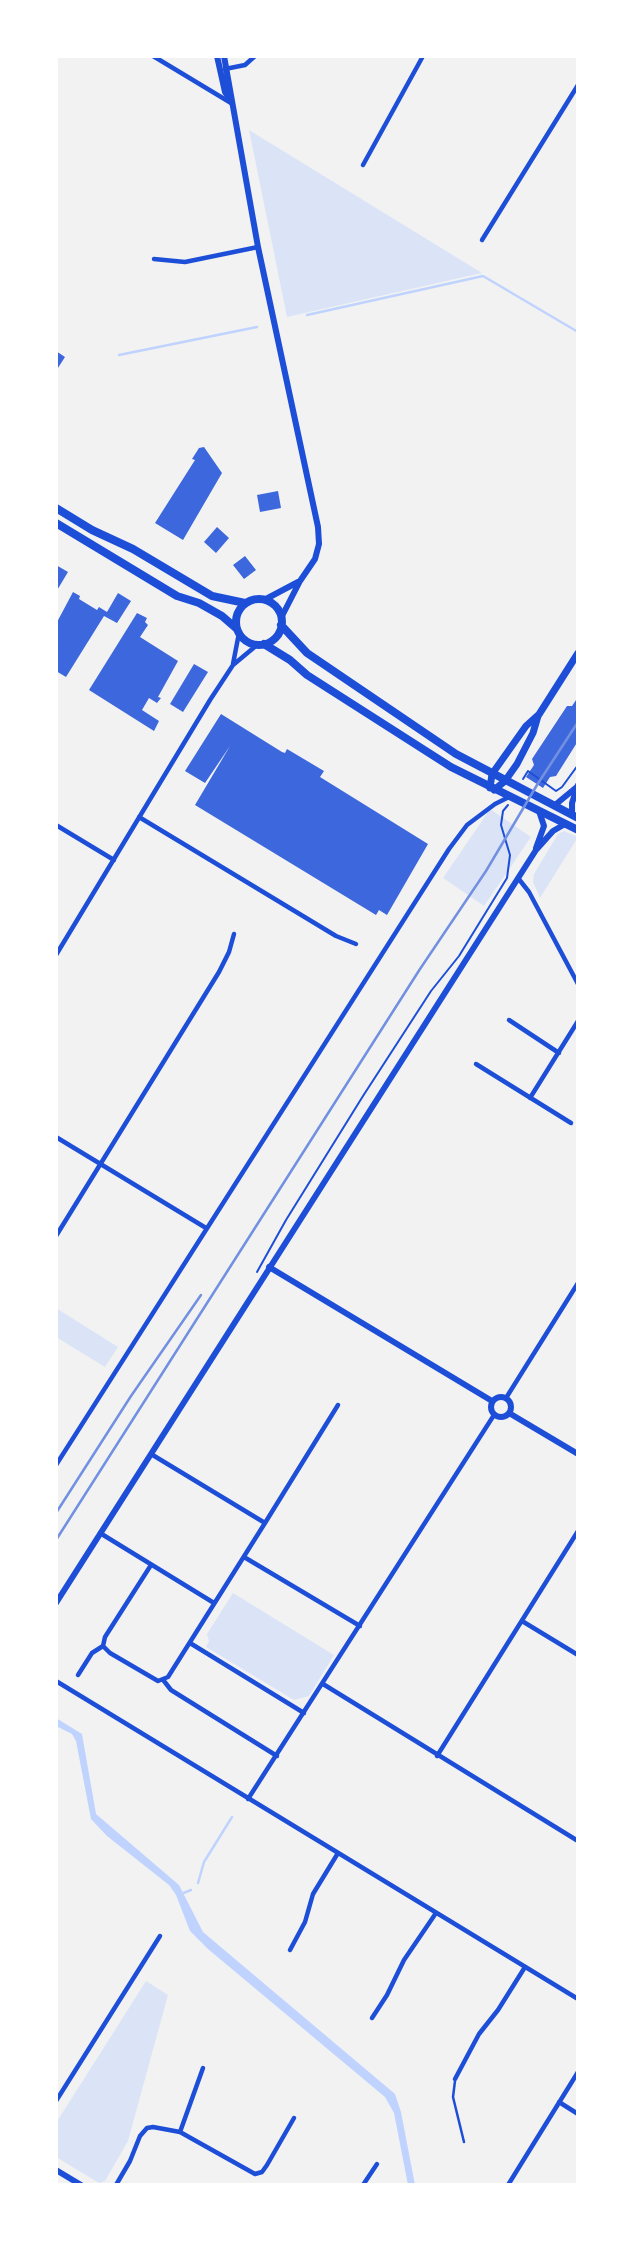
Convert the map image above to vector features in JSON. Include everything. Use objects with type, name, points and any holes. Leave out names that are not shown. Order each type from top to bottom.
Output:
[{"type":"main road","points":[[56,509],[212,596],[245,603]]},
{"type":"main road","points":[[56,523],[177,596],[199,603],[222,616],[244,639],[281,653],[307,676],[451,767],[578,830]]},
{"type":"main road","points":[[238,631],[237,613],[245,603],[254,599],[274,605],[281,621],[307,653],[456,754],[575,816]]},
{"type":"main road","points":[[261,644],[275,638],[281,621]]},
{"type":"main road","points":[[492,789],[506,780],[533,733],[538,716],[578,653]]},
{"type":"main road","points":[[492,789],[492,774],[526,726],[538,716]]},
{"type":"street","points":[[153,56],[232,103]]},
{"type":"street","points":[[217,56],[232,90],[232,103],[258,247],[318,527],[319,544],[315,559],[300,581],[281,621]]},
{"type":"street","points":[[223,69],[224,56]]},
{"type":"street","points":[[223,69],[245,65],[256,56]]},
{"type":"street","points":[[363,164],[423,56]]},
{"type":"street","points":[[482,240],[578,85]]},
{"type":"street","points":[[154,259],[185,262],[258,247]]},
{"type":"street","points":[[264,600],[300,581]]},
{"type":"street","points":[[233,665],[238,631]]},
{"type":"street","points":[[56,955],[233,665],[261,644]]},
{"type":"street","points":[[555,805],[578,785]]},
{"type":"street","points":[[575,816],[572,803],[578,785]]},
{"type":"street","points":[[56,1465],[449,849],[467,825],[509,797]]},
{"type":"street","points":[[536,850],[544,826],[539,811]]},
{"type":"street","points":[[139,817],[336,936],[356,944]]},
{"type":"street","points":[[56,1603],[536,850],[553,831],[565,824]]},
{"type":"street","points":[[56,825],[114,860]]},
{"type":"street","points":[[518,878],[525,886],[578,984]]},
{"type":"street","points":[[56,1236],[219,972],[234,934]]},
{"type":"street","points":[[509,1020],[559,1053]]},
{"type":"street","points":[[530,1098],[578,1021]]},
{"type":"street","points":[[476,1064],[571,1123]]},
{"type":"street","points":[[56,1137],[206,1228]]},
{"type":"street","points":[[269,1267],[492,1401]]},
{"type":"street","points":[[506,1398],[578,1283]]},
{"type":"street","points":[[499,1396],[506,1398],[511,1406],[509,1412],[503,1417],[494,1415],[492,1401],[499,1396]]},
{"type":"street","points":[[164,1681],[338,1405]]},
{"type":"street","points":[[509,1412],[578,1454]]},
{"type":"street","points":[[248,1799],[494,1415]]},
{"type":"street","points":[[151,1454],[265,1523]]},
{"type":"street","points":[[437,1756],[578,1531]]},
{"type":"street","points":[[100,1533],[215,1603]]},
{"type":"street","points":[[244,1557],[359,1626]]},
{"type":"street","points":[[78,1675],[92,1653],[103,1646],[105,1637],[151,1564]]},
{"type":"street","points":[[522,1621],[578,1655]]},
{"type":"street","points":[[190,1643],[304,1713]]},
{"type":"street","points":[[103,1646],[152,1679],[164,1681],[171,1690],[277,1756]]},
{"type":"street","points":[[56,1681],[578,1999]]},
{"type":"street","points":[[323,1684],[578,1841]]},
{"type":"street","points":[[290,1950],[305,1922],[313,1894],[338,1853]]},
{"type":"street","points":[[372,2018],[404,1960],[436,1913]]},
{"type":"street","points":[[56,2101],[160,1936]]},
{"type":"street","points":[[455,2079],[479,2034],[499,2010],[526,1967]]},
{"type":"street","points":[[180,2132],[203,2068]]},
{"type":"street","points":[[508,2185],[578,2072]]},
{"type":"street","points":[[559,2102],[578,2114]]},
{"type":"street","points":[[116,2185],[140,2136],[147,2128],[180,2132],[255,2174],[262,2172],[267,2165],[294,2118]]},
{"type":"street","points":[[363,2185],[377,2164]]},
{"type":"street","points":[[56,2170],[81,2185]]},
{"type":"lane","points":[[455,2079],[453,2097],[464,2142]]},
{"type":"path","points":[[528,771],[556,791],[578,765]]},
{"type":"path","points":[[254,1278],[286,1220],[363,1096],[431,991],[459,956],[507,878],[510,855],[501,825],[503,811]]},
{"type":"shaded area","points":[[249,130],[482,273],[287,317]]},
{"type":"shaded area","points":[[490,809],[531,837],[484,906],[443,878]]},
{"type":"shaded area","points":[[564,831],[578,837],[540,898],[533,882],[534,874],[558,834]]},
{"type":"shaded area","points":[[56,1308],[118,1347],[105,1367],[56,1337]]},
{"type":"shaded area","points":[[233,1593],[334,1655],[309,1696],[294,1700],[206,1647],[209,1641],[207,1634]]},
{"type":"shaded area","points":[[146,1981],[168,1995],[128,2141],[105,2181],[99,2183],[56,2157],[56,2123]]},
{"type":"water","points":[[56,1718],[82,1734],[96,1814],[179,1885],[203,1932],[395,2094],[415,2185],[408,2185],[394,2113],[385,2097],[208,1949],[190,1931],[176,1895],[169,1885],[107,1836],[91,1819],[76,1741],[72,1734],[56,1726]]},
{"type":"building","points":[[56,351],[65,357],[56,371]]},
{"type":"building","points":[[204,447],[222,473],[183,540],[155,523],[195,460],[192,459],[199,448]]},
{"type":"building","points":[[278,491],[281,508],[260,512],[257,495]]},
{"type":"building","points":[[217,527],[229,538],[216,553],[204,542]]},
{"type":"building","points":[[245,556],[256,570],[244,579],[233,565]]},
{"type":"building","points":[[56,565],[68,572],[56,592]]},
{"type":"building","points":[[73,592],[97,610],[99,607],[107,612],[118,593],[131,601],[117,623],[104,616],[66,677],[56,671],[56,624]]},
{"type":"building","points":[[137,613],[147,618],[145,622],[148,625],[140,637],[178,661],[158,697],[161,698],[157,703],[149,698],[142,710],[159,721],[154,731],[89,690]]},
{"type":"building","points":[[194,664],[208,672],[183,712],[170,704]]},
{"type":"building","points":[[578,697],[578,741],[556,776],[550,777],[543,788],[526,777],[534,765],[532,759],[567,706],[572,706]]},
{"type":"building","points":[[221,714],[282,752],[285,753],[287,749],[324,771],[320,777],[428,844],[387,915],[379,910],[376,915],[195,805],[230,746],[205,783],[185,771]]},
{"type":"waterway","points":[[307,315],[483,276],[578,332]]},
{"type":"waterway","points":[[119,355],[257,327]]},
{"type":"waterway","points":[[198,1883],[204,1862],[232,1817]]},
{"type":"waterway","points":[[181,1894],[191,1890]]},
{"type":"railway","points":[[56,1540],[420,969],[486,871],[578,722]]},
{"type":"railway","points":[[56,1513],[131,1396],[201,1295]]}]
